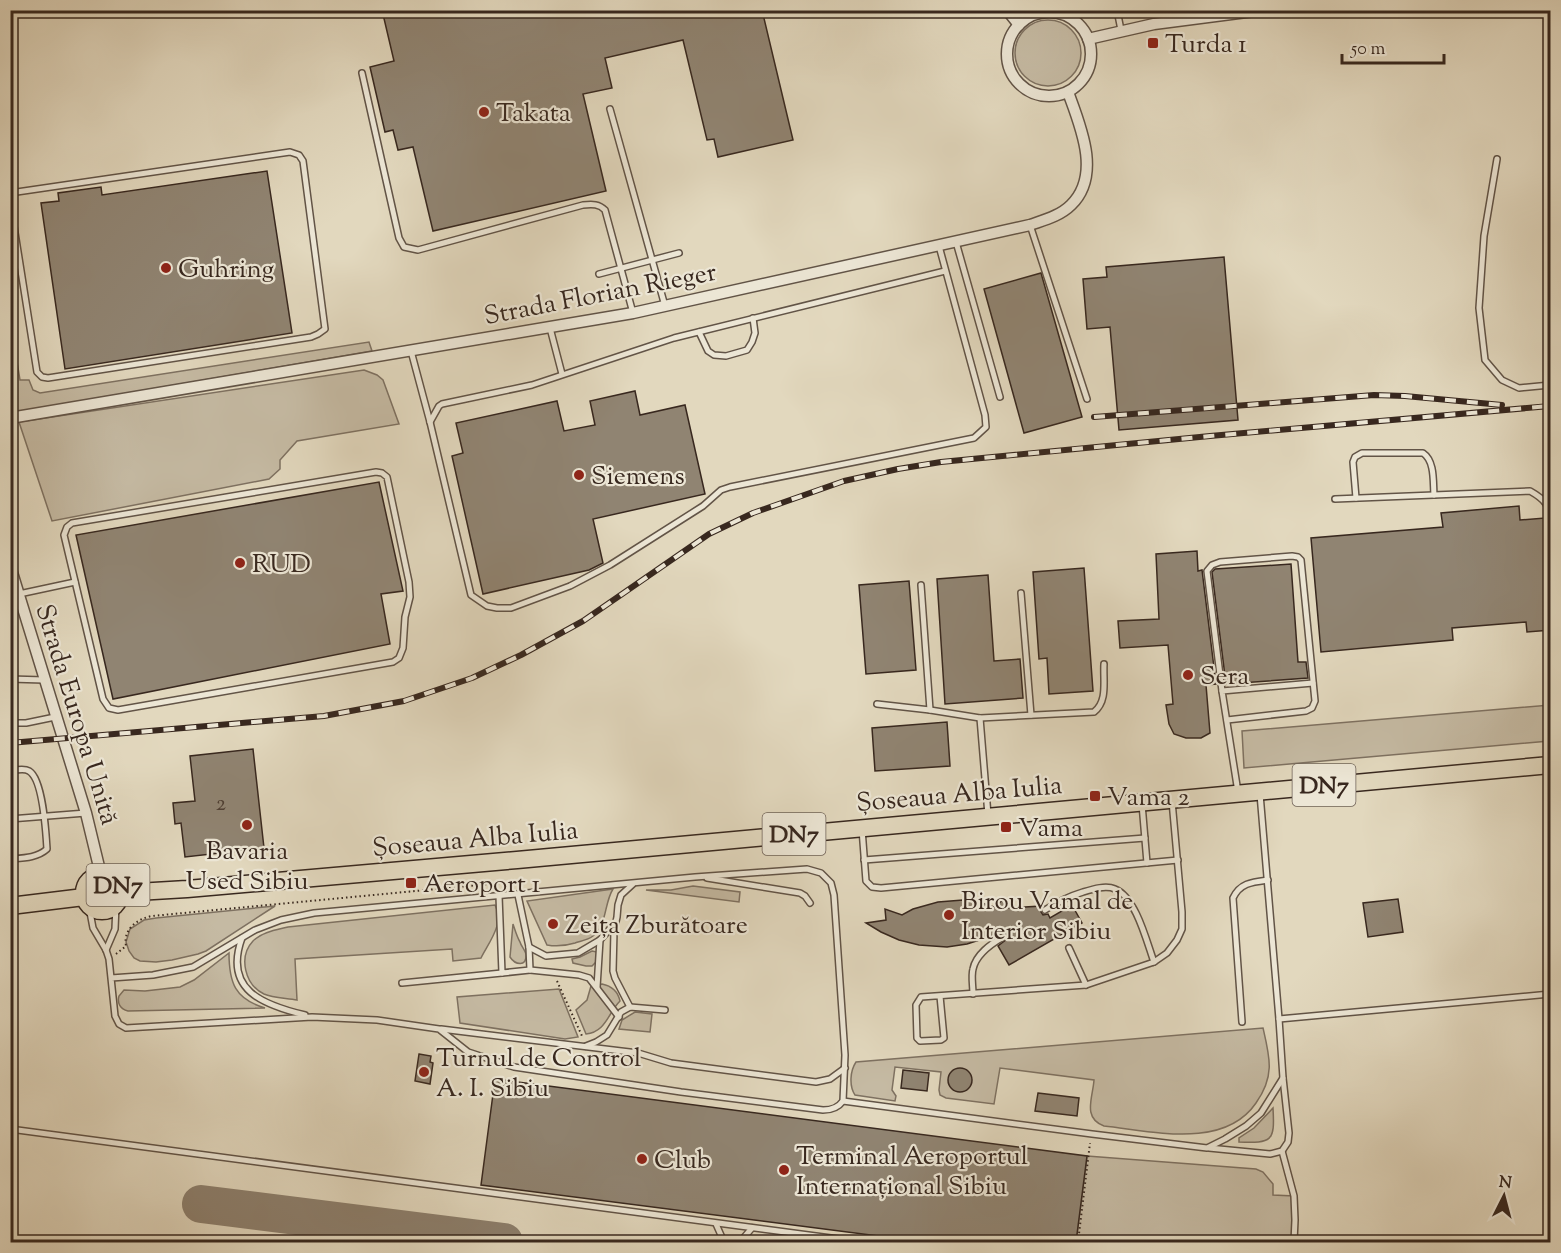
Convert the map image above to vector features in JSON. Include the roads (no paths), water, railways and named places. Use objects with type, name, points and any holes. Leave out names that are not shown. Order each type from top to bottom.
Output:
[{"type":"main road","name":"Șoseaua Alba Iulia","points":[[118,899],[187,889],[1551,765]]},
{"type":"main road","name":"DN7","points":[[95,876],[107,876],[117,882],[118,899],[110,910],[95,911],[86,902],[86,885],[95,876]]},
{"type":"main road","name":"DN7","points":[[10,906],[86,902]]},
{"type":"street","points":[[1007,10],[1019,25]]},
{"type":"street","points":[[1088,39],[1154,24],[1262,10]]},
{"type":"street","points":[[1043,13],[1057,13],[1070,18],[1081,27],[1088,39],[1091,51],[1086,75],[1068,92],[1042,95],[1030,91],[1020,84],[1012,73],[1008,61],[1008,48],[1019,25],[1030,17],[1043,13]]},
{"type":"street","name":"Strada Florian Rieger","points":[[10,418],[633,313],[1030,225],[1062,212],[1071,205],[1084,184],[1085,148],[1068,92]]},
{"type":"street","name":"Strada Europa Unită","points":[[10,566],[86,813],[101,875]]},
{"type":"lane","points":[[1117,10],[1121,30]]},
{"type":"lane","points":[[362,73],[399,238],[404,247],[418,250],[583,204],[595,204],[605,210],[633,313]]},
{"type":"lane","points":[[610,108],[665,306]]},
{"type":"lane","points":[[10,193],[291,152],[299,155],[303,161],[325,329],[311,337],[48,378],[42,377],[37,372],[10,201]]},
{"type":"lane","points":[[1497,159],[1484,236],[1479,308],[1485,360],[1502,380],[1519,388],[1551,385]]},
{"type":"lane","points":[[1030,225],[1087,399]]},
{"type":"lane","points":[[956,242],[1000,397]]},
{"type":"lane","points":[[411,351],[471,595],[487,606],[511,608],[570,586],[610,565],[704,506],[721,490],[974,438],[986,427],[985,415],[939,246]]},
{"type":"lane","points":[[599,274],[679,253]]},
{"type":"lane","points":[[430,422],[442,404],[532,385],[674,338],[945,271]]},
{"type":"lane","points":[[699,332],[708,351],[714,355],[726,357],[747,350],[755,333],[753,318]]},
{"type":"lane","points":[[550,328],[562,374]]},
{"type":"lane","points":[[1356,498],[1353,462],[1362,453],[1423,453],[1429,457],[1431,463],[1434,495]]},
{"type":"lane","points":[[376,472],[387,477],[409,582],[410,597],[405,617],[403,648],[399,658],[393,662],[118,710],[109,708],[103,699],[75,582],[64,535],[67,527],[72,523],[376,472]]},
{"type":"lane","points":[[1335,499],[1530,491],[1543,498],[1549,509],[1551,522]]},
{"type":"lane","points":[[1227,720],[1306,711],[1312,708],[1315,701],[1299,557],[1220,562],[1212,565],[1207,571],[1222,691],[1239,793]]},
{"type":"lane","points":[[19,594],[75,582]]},
{"type":"lane","points":[[921,585],[930,710]]},
{"type":"lane","points":[[1021,593],[1031,715]]},
{"type":"lane","points":[[877,704],[980,718],[1094,711],[1103,700],[1104,664]]},
{"type":"lane","points":[[10,679],[44,680]]},
{"type":"lane","points":[[1222,691],[1313,682]]},
{"type":"lane","points":[[10,723],[26,723],[56,717]]},
{"type":"lane","points":[[980,718],[988,816]]},
{"type":"lane","points":[[10,771],[31,772],[37,780],[47,849],[36,856],[10,859]]},
{"type":"lane","points":[[843,1101],[1207,1148],[1270,1154],[1282,1151],[1288,1142],[1289,1133],[1282,1078],[1268,880],[1259,791]]},
{"type":"lane","points":[[939,996],[944,1038],[920,1041],[917,1038],[916,1005],[921,998],[939,996],[1086,985],[1154,962],[1167,953],[1182,929],[1172,799]]},
{"type":"lane","points":[[1142,802],[1147,862]]},
{"type":"lane","points":[[10,819],[86,813]]},
{"type":"lane","points":[[861,828],[866,881],[872,887],[881,888],[1178,860]]},
{"type":"lane","points":[[864,860],[1145,838]]},
{"type":"lane","points":[[111,978],[153,975],[193,967],[255,930],[281,920],[314,913],[695,877],[807,870],[820,873],[831,883],[834,895],[845,1055],[843,1101],[836,1108],[823,1110],[681,1092],[514,1067],[468,1052],[439,1029]]},
{"type":"lane","points":[[695,877],[800,893],[806,896],[810,903]]},
{"type":"lane","points":[[1242,1022],[1233,898],[1241,886],[1268,880]]},
{"type":"lane","points":[[630,1007],[613,970],[614,931],[621,895],[634,883]]},
{"type":"lane","points":[[1045,910],[1074,895],[1092,889],[1116,889],[1134,909],[1154,962]]},
{"type":"lane","points":[[518,895],[529,947],[530,970]]},
{"type":"lane","points":[[500,896],[502,973]]},
{"type":"lane","points":[[106,950],[115,929],[118,899]]},
{"type":"lane","points":[[86,902],[93,928],[109,959],[115,1016],[119,1024],[126,1028],[312,1017],[377,1020],[638,1053],[671,1063],[816,1082],[830,1079],[845,1068]]},
{"type":"lane","points":[[529,947],[546,956],[578,953],[600,940],[615,923]]},
{"type":"lane","points":[[973,994],[972,970],[976,959],[991,944],[1003,937]]},
{"type":"lane","points":[[242,938],[236,959],[239,977],[243,984],[259,999],[312,1017]]},
{"type":"lane","points":[[597,987],[600,940]]},
{"type":"lane","points":[[1069,948],[1086,985]]},
{"type":"lane","points":[[402,983],[530,970],[579,975],[589,978],[619,1017]]},
{"type":"lane","points":[[1279,1019],[1551,994]]},
{"type":"lane","points":[[585,1047],[607,1035],[621,1012],[630,1007],[665,1010]]},
{"type":"lane","points":[[1207,1148],[1246,1126],[1261,1113],[1282,1078]]},
{"type":"lane","points":[[10,1130],[861,1242]]},
{"type":"lane","points":[[1282,1151],[1294,1196],[1294,1242]]},
{"type":"lane","points":[[716,1224],[724,1242]]},
{"type":"lane","points":[[741,1242],[752,1228]]},
{"type":"railway","points":[[1094,417],[1374,395],[1502,405]]},
{"type":"railway","points":[[10,743],[324,716],[404,701],[472,678],[521,655],[583,621],[709,534],[753,513],[844,481],[898,469],[941,462],[1210,436],[1550,406]]},
{"type":"place","name":"Turda 1","points":[[1153,43]]},
{"type":"place","name":"Takata","points":[[484,112]]},
{"type":"place","name":"Guhring","points":[[166,268]]},
{"type":"place","name":"Siemens","points":[[579,475]]},
{"type":"place","name":"RUD","points":[[240,563]]},
{"type":"place","name":"Sera","points":[[1188,675]]},
{"type":"place","name":"Vama 2","points":[[1095,796]]},
{"type":"place","name":"Bavaria Used Sibiu","points":[[247,825]]},
{"type":"place","name":"Vama","points":[[1006,827]]},
{"type":"place","name":"Aeroport 1","points":[[411,883]]},
{"type":"place","name":"Birou Vamal de Interior Sibiu","points":[[949,915]]},
{"type":"place","name":"Zeița Zburătoare","points":[[553,924]]},
{"type":"place","name":"Turnul de Control A. I. Sibiu","points":[[424,1072]]},
{"type":"place","name":"Club","points":[[642,1159]]},
{"type":"place","name":"Terminal Aeroportul Internațional Sibiu","points":[[784,1170]]}]
